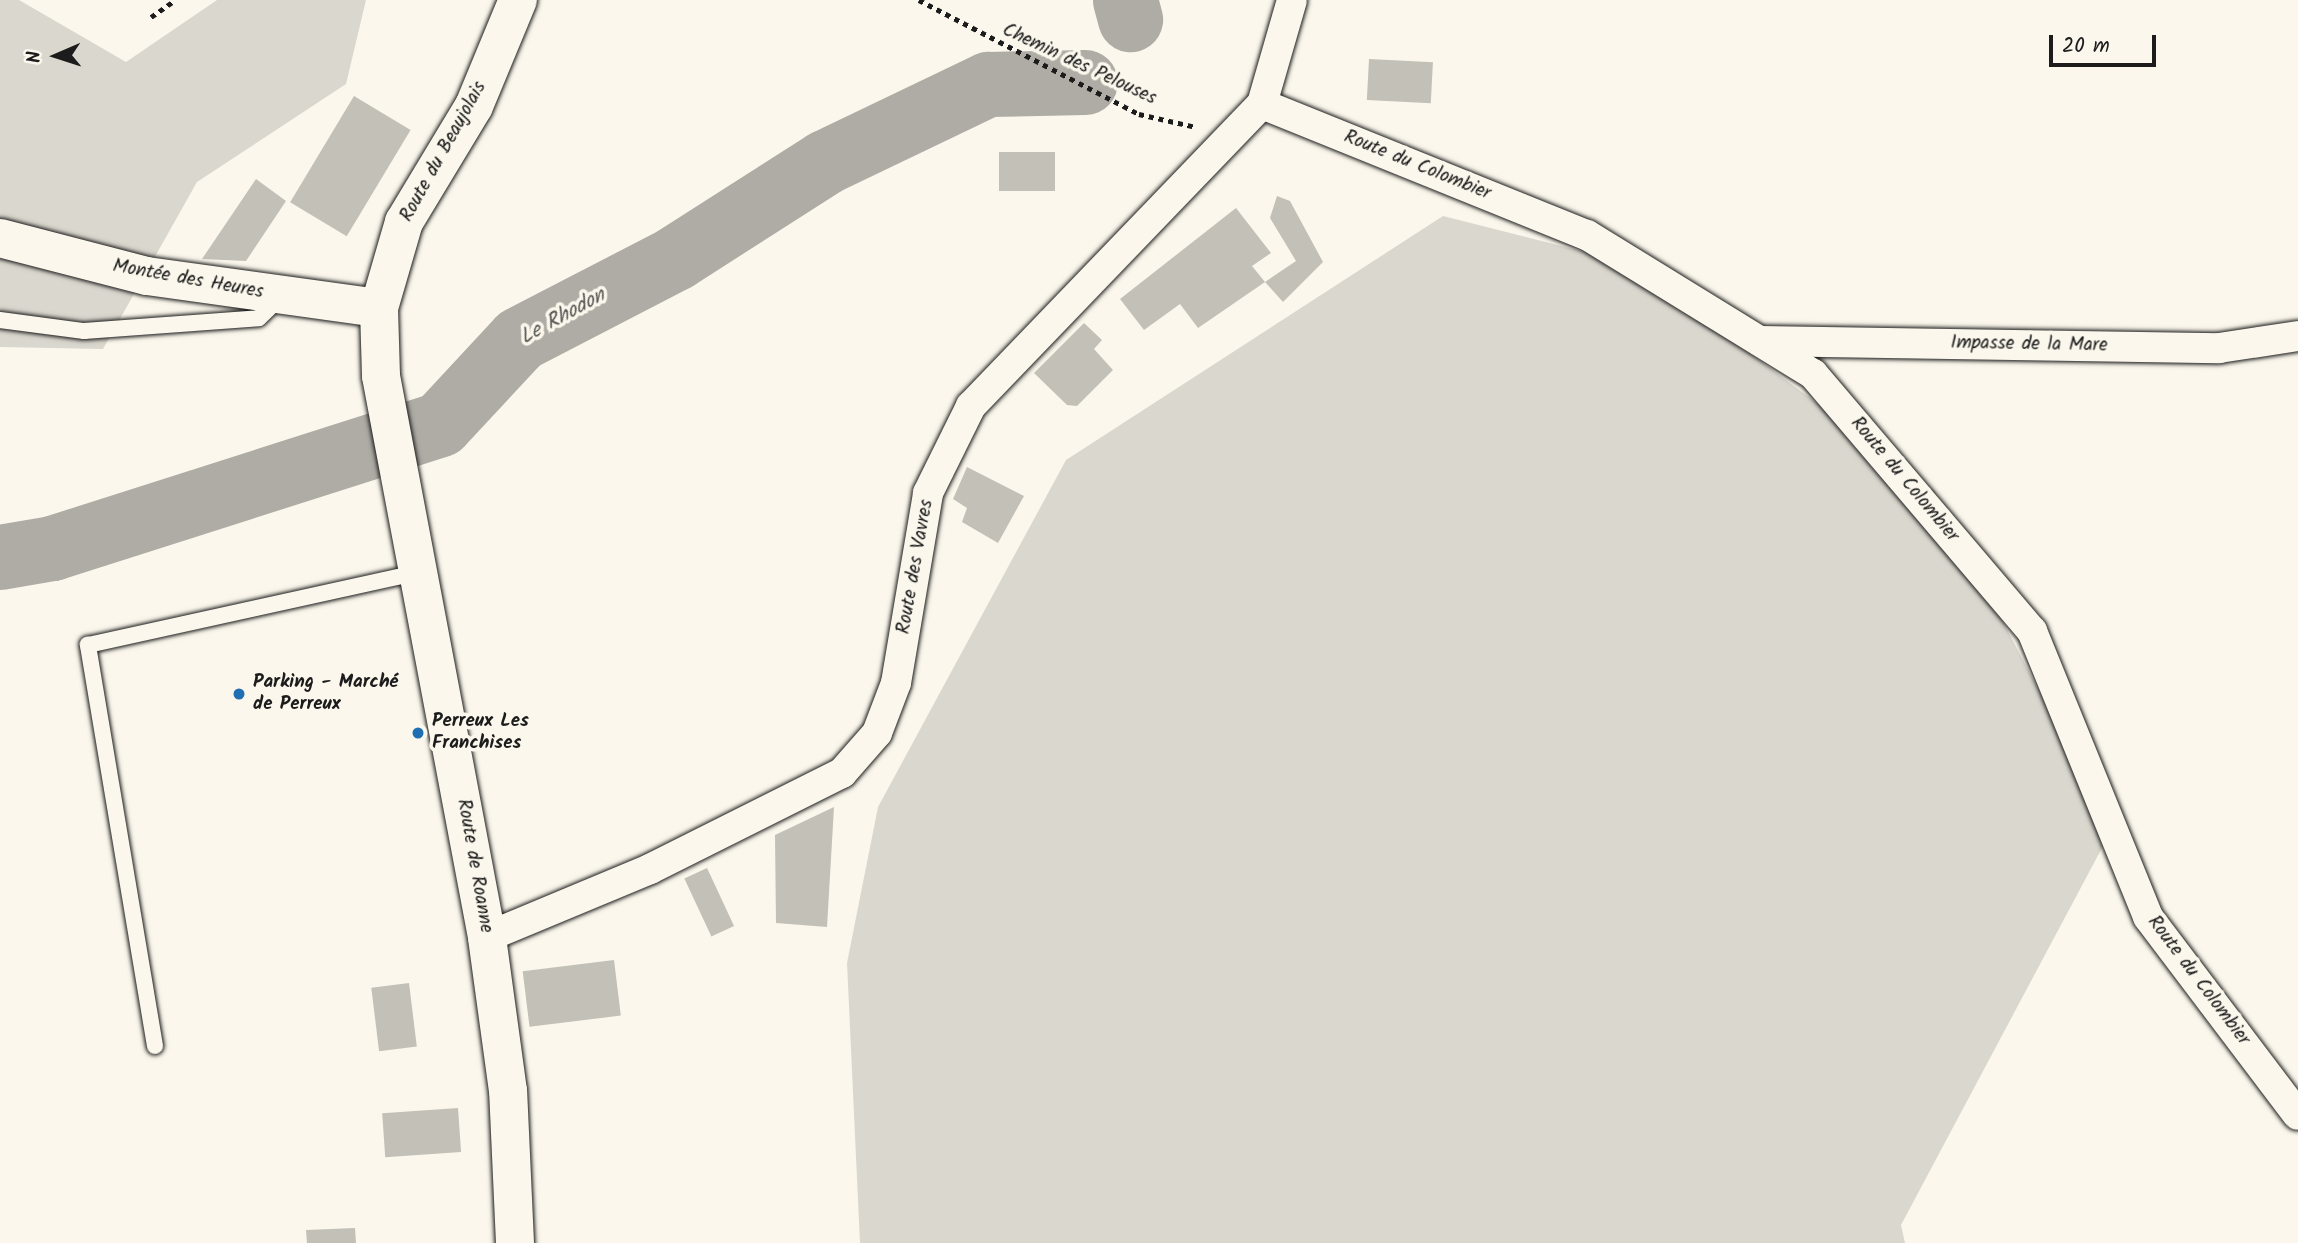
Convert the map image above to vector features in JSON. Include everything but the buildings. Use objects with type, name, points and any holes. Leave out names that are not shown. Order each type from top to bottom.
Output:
[{"type":"main road","name":"Route du Beaujolais","points":[[381,376],[379,308],[404,222],[474,106],[518,0]]},
{"type":"main road","name":"Montée des Heures","points":[[0,238],[147,276],[282,297],[379,308]]},
{"type":"main road","name":"Route de Roanne","points":[[381,376],[487,937],[508,1091],[515,1243]]},
{"type":"street","name":"Route des Vavres","points":[[487,937],[650,869],[842,773],[877,733],[896,683],[928,493],[971,406],[1236,136],[1262,104],[1292,0]]},
{"type":"street","name":"Route du Colombier","points":[[1262,104],[1587,235],[1813,374],[2032,631],[2148,917],[2298,1115]]},
{"type":"street","name":"Impasse de la Mare","points":[[1759,341],[2220,348],[2298,336]]},
{"type":"lane","points":[[0,320],[84,331],[259,318],[282,297]]},
{"type":"lane","points":[[155,1046],[88,645],[419,572]]},
{"type":"path","points":[[151,17],[175,0]]},
{"type":"path","name":"Chemin des Pelouses","points":[[919,0],[1139,114],[1236,136]]},
{"type":"shaded area","points":[[0,0],[19,0],[126,62],[217,0],[366,0],[346,84],[197,182],[103,349],[0,347]]},
{"type":"shaded area","points":[[1443,216],[1628,263],[1934,490],[2058,727],[2103,846],[1901,1225],[1905,1243],[860,1243],[847,963],[878,807],[1066,460]]},
{"type":"waterway","name":"Le Rhodon","points":[[1125,0],[1130,19]]},
{"type":"waterway","name":"Le Rhodon","points":[[0,557],[52,548],[440,424],[519,339],[675,258],[825,162],[988,84],[1085,82]]},
{"type":"place","name":"Parking - Marché de Perreux","points":[[239,694]]},
{"type":"place","name":"Perreux Les Franchises","points":[[418,733]]}]
